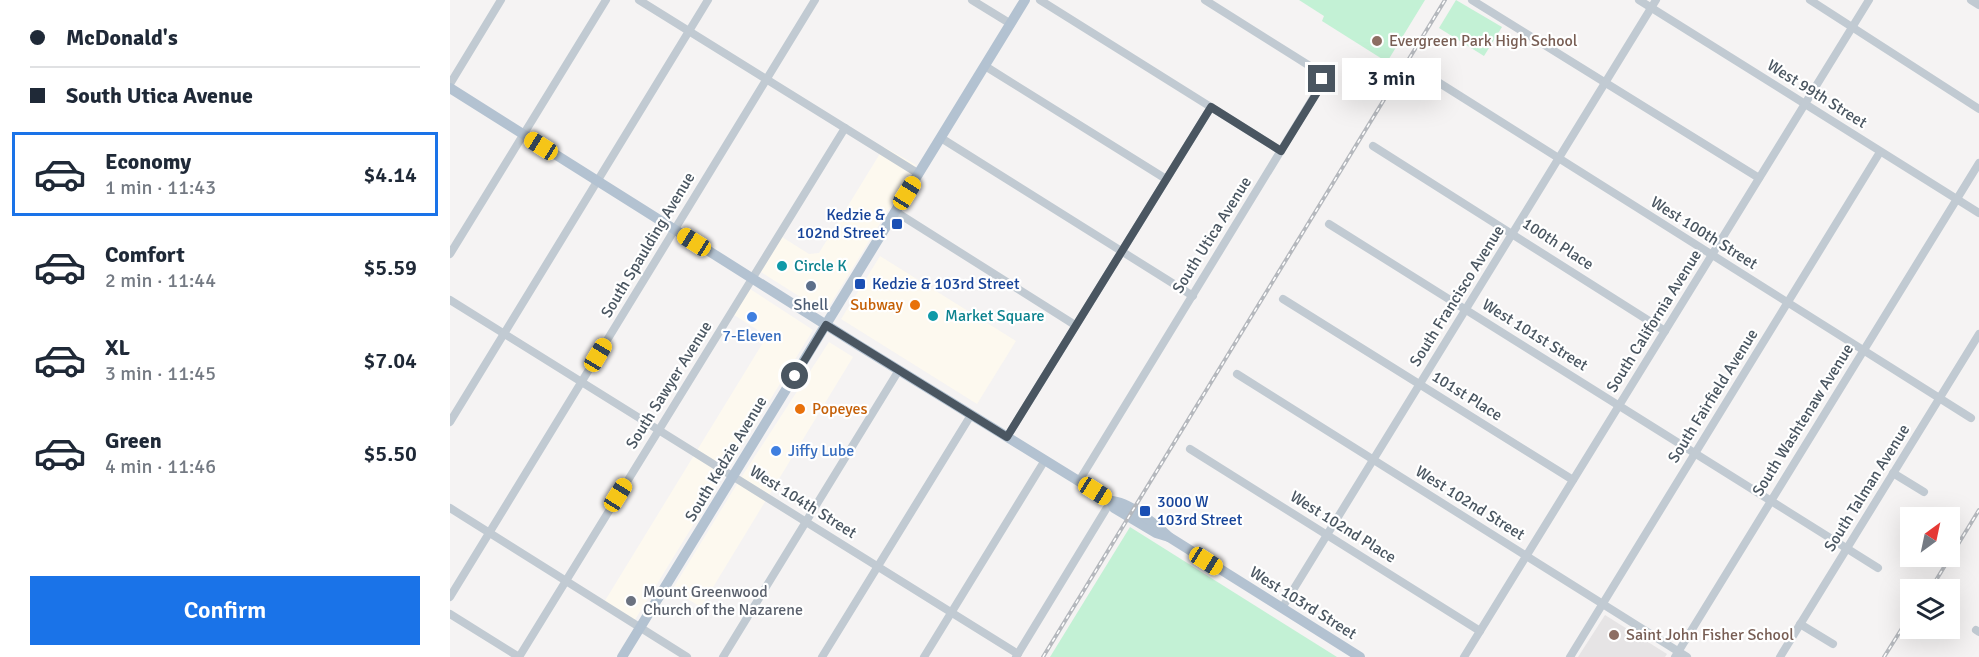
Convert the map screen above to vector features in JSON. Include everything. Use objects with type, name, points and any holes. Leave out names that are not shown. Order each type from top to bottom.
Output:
[{"type":"main road","name":"South Kedzie Avenue","points":[[622,657],[1025,0]]},
{"type":"main road","name":"West 103rd Street","points":[[450,86],[898,370],[1112,501],[1119,501],[1159,526],[1168,537],[1360,657]]},
{"type":"street","points":[[450,86],[501,0]]},
{"type":"street","points":[[450,254],[606,0]]},
{"type":"street","points":[[639,0],[919,174]]},
{"type":"street","points":[[450,422],[708,0]]},
{"type":"street","name":"South Spaulding Avenue","points":[[450,597],[814,0]]},
{"type":"street","points":[[972,0],[1011,24]]},
{"type":"street","points":[[1040,0],[1281,151]]},
{"type":"street","name":"South Utica Avenue","points":[[1079,481],[1318,91],[1322,79],[1313,68],[1205,0]]},
{"type":"street","points":[[1472,0],[1759,178]]},
{"type":"street","name":"West 99th Street","points":[[1640,0],[1654,4],[1805,104],[1979,213]]},
{"type":"street","points":[[1810,0],[1979,109]]},
{"type":"street","name":"South California Avenue","points":[[1464,657],[1869,0]]},
{"type":"street","points":[[1971,0],[1979,5]]},
{"type":"street","name":"South Francisco Avenue","points":[[1282,608],[1654,4]]},
{"type":"street","points":[[985,66],[1166,179]]},
{"type":"street","name":"West 100th Street","points":[[1422,72],[1971,418]]},
{"type":"street","points":[[1007,437],[1211,107]]},
{"type":"street","name":"South Sawyer Avenue","points":[[519,657],[845,128]]},
{"type":"street","points":[[941,138],[1193,296]]},
{"type":"street","name":"100th Place","points":[[1373,146],[1665,331]]},
{"type":"street","name":"South Fairfield Avenue","points":[[1570,657],[1880,152]]},
{"type":"street","name":"South Washtenaw Avenue","points":[[1677,654],[1979,163]]},
{"type":"street","points":[[896,212],[1076,325]]},
{"type":"street","name":"West 101st Street","points":[[1329,224],[1878,568]]},
{"type":"street","name":"101st Place","points":[[1283,299],[1573,480]]},
{"type":"street","name":"West 104th Street","points":[[450,300],[806,521],[1017,656]]},
{"type":"street","name":"South Talman Avenue","points":[[1780,657],[1979,334]]},
{"type":"street","points":[[723,657],[898,370]]},
{"type":"street","name":"West 102nd Street","points":[[1237,374],[1602,604],[1677,654],[1687,657]]},
{"type":"street","points":[[822,657],[971,415]]},
{"type":"street","name":"West 102nd Place","points":[[1190,449],[1480,631]]},
{"type":"street","points":[[924,657],[1045,460]]},
{"type":"street","points":[[1893,473],[1924,492]]},
{"type":"street","points":[[1017,656],[1112,501]]},
{"type":"street","points":[[450,508],[687,657]]},
{"type":"street","points":[[450,614],[519,657]]},
{"type":"street","points":[[1800,624],[1833,644]]},
{"type":"shaded area","points":[[884,147],[916,165],[828,308],[821,310],[761,272],[782,237],[809,254],[819,253]]},
{"type":"shaded area","name":"Market Square","points":[[880,256],[1016,341],[977,404],[841,319]]},
{"type":"shaded area","points":[[747,287],[813,330],[633,623],[603,604],[767,336],[731,313]]},
{"type":"shaded area","points":[[829,342],[853,357],[701,607],[672,590]]},
{"type":"shaded area","name":"Saint John Fisher School","points":[[1605,615],[1667,654],[1665,657],[1578,657]]},
{"type":"green space","name":"Evergreen Park High School","points":[[1299,0],[1425,0],[1387,62],[1322,21],[1324,16]]},
{"type":"green space","points":[[1456,0],[1502,27],[1484,56],[1439,28]]},
{"type":"green space","points":[[1130,527],[1337,657],[1050,657]]},
{"type":"railway","points":[[1043,657],[1445,0]]},
{"type":"railway","points":[[1937,579],[1979,510]]},
{"type":"railway","points":[[1884,657],[1900,632]]},
{"type":"place","name":"Evergreen Park High School","points":[[1377,41]]},
{"type":"place","name":"Kedzie & 102nd Street","points":[[897,224]]},
{"type":"place","name":"Circle K","points":[[782,266]]},
{"type":"place","name":"Kedzie & 103rd Street","points":[[860,284]]},
{"type":"place","name":"Shell","points":[[811,286]]},
{"type":"place","name":"Subway","points":[[915,305]]},
{"type":"place","name":"Market Square","points":[[933,316]]},
{"type":"place","name":"7-Eleven","points":[[752,317]]},
{"type":"place","name":"Popeyes","points":[[800,409]]},
{"type":"place","name":"Jiffy Lube","points":[[776,451]]},
{"type":"place","name":"3000 W 103rd Street","points":[[1145,511]]},
{"type":"place","name":"Mount Greenwood Church of the Nazarene","points":[[631,601]]},
{"type":"place","name":"Saint John Fisher School","points":[[1614,635]]},
{"type":"route","points":[[795,376],[826,325],[1007,437],[1211,107],[1281,151],[1318,91],[1322,79]]}]
